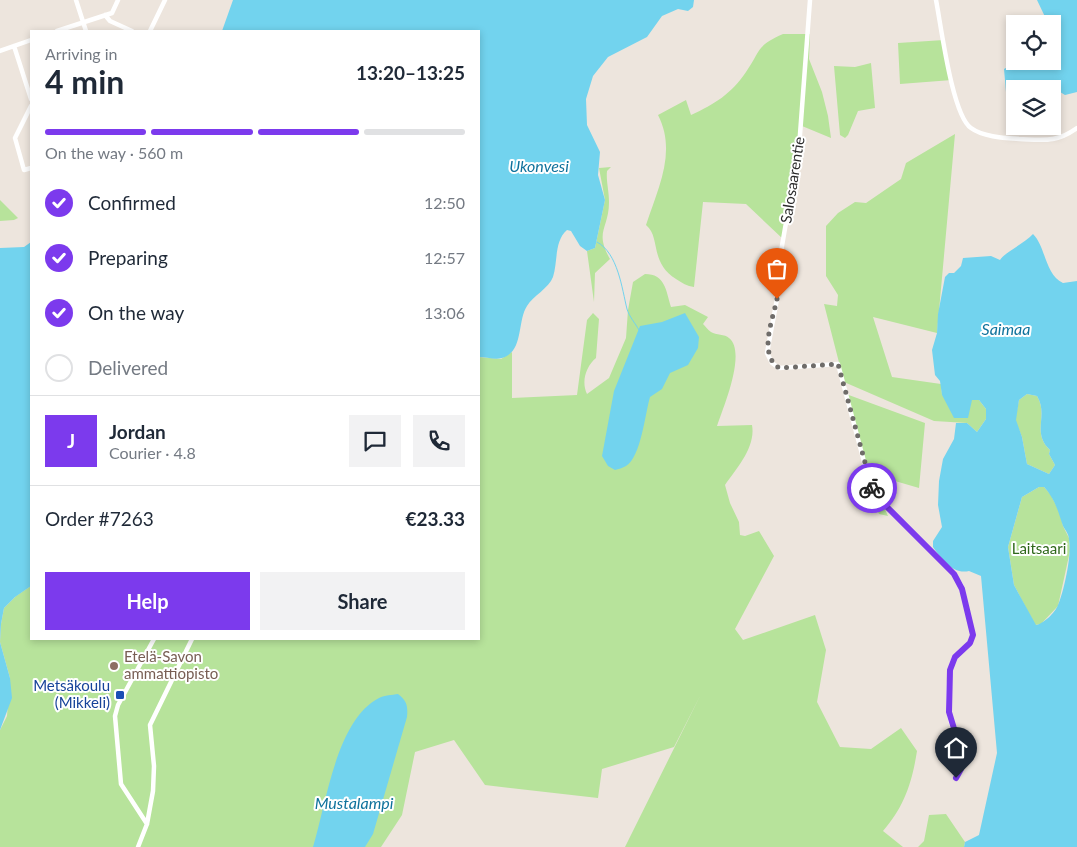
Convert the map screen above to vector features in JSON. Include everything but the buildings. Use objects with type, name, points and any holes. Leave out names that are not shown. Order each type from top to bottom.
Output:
[{"type":"street","points":[[76,0],[86,30]]},
{"type":"street","points":[[60,30],[112,13],[118,0]]},
{"type":"street","points":[[150,30],[165,0]]},
{"type":"street","name":"Salosaarentie","points":[[810,0],[800,148],[775,286],[777,299],[767,354],[772,363],[779,368],[838,364],[872,488],[886,506],[954,574],[961,585],[973,635],[970,643],[955,657],[950,670],[949,712],[962,755],[961,769],[956,778]]},
{"type":"street","points":[[936,0],[954,93],[962,117],[970,128],[983,134],[1010,138],[1056,140],[1077,128]]},
{"type":"street","points":[[105,15],[110,21],[130,30]]},
{"type":"street","points":[[0,51],[30,40]]},
{"type":"street","points":[[14,46],[30,96]]},
{"type":"street","points":[[30,108],[15,138],[24,170],[30,168]]},
{"type":"street","points":[[147,824],[121,784],[115,716],[118,705],[153,640]]},
{"type":"street","points":[[138,847],[147,824],[154,782],[150,725],[192,640]]},
{"type":"green space","points":[[783,34],[810,34],[809,59],[822,92],[831,138],[802,126],[783,239],[746,204],[703,202],[694,287],[687,285],[676,279],[662,265],[653,236],[646,225],[660,184],[666,156],[666,143],[658,115],[686,100],[691,115],[708,107],[740,80],[763,45]]},
{"type":"green space","points":[[944,40],[952,80],[900,84],[898,43]]},
{"type":"green space","points":[[871,63],[875,108],[858,111],[845,138],[840,135],[834,66],[855,67]]},
{"type":"green space","points":[[955,134],[937,333],[873,317],[892,377],[941,384],[942,395],[969,409],[971,400],[979,400],[986,409],[986,419],[977,432],[967,423],[934,421],[844,382],[824,304],[837,306],[838,295],[826,276],[826,226],[838,213],[855,202],[866,203],[901,179],[906,163]]},
{"type":"green space","points":[[611,167],[607,171],[609,202],[603,236],[605,250],[610,259],[595,273],[594,302],[587,251],[595,248],[605,200],[599,168]]},
{"type":"green space","points":[[0,200],[18,218],[0,221]]},
{"type":"green space","points":[[645,274],[657,277],[664,284],[671,307],[685,305],[708,317],[703,324],[713,333],[729,338],[734,345],[736,355],[735,367],[717,426],[752,425],[752,433],[751,441],[744,457],[725,485],[730,503],[739,522],[740,535],[745,536],[759,531],[774,556],[735,629],[743,640],[815,615],[826,650],[817,702],[840,747],[871,749],[901,728],[917,751],[913,774],[902,804],[883,831],[903,847],[625,847],[700,696],[674,747],[602,769],[598,798],[485,785],[454,740],[415,752],[402,815],[381,847],[0,847],[0,730],[7,716],[10,678],[0,642],[1,624],[4,608],[16,596],[30,587],[30,640],[480,640],[480,357],[501,359],[512,352],[512,398],[577,395],[587,320],[593,313],[599,319],[596,358],[587,370],[584,384],[587,394],[609,378],[626,338],[633,282]]},
{"type":"green space","points":[[846,394],[925,423],[919,488],[895,481],[876,490],[888,516],[879,514],[874,502]]},
{"type":"green space","points":[[1027,394],[1037,396],[1040,403],[1042,437],[1050,450],[1049,454],[1055,465],[1049,474],[1027,464],[1022,437],[1015,420],[1019,400]]},
{"type":"green space","name":"Laitsaari","points":[[1039,487],[1044,487],[1051,495],[1060,513],[1063,526],[1069,538],[1070,551],[1058,606],[1041,624],[1035,625],[1014,585],[1008,547],[1022,497]]},
{"type":"green space","points":[[946,814],[965,842],[964,847],[918,847],[924,841],[929,815]]},
{"type":"water","name":"Ukonvesi","points":[[233,0],[694,0],[693,7],[688,11],[678,9],[662,16],[647,37],[608,57],[593,76],[586,99],[587,125],[600,152],[598,175],[605,200],[595,248],[587,251],[580,246],[571,231],[567,230],[558,246],[553,277],[527,306],[514,349],[509,355],[496,359],[480,357],[480,30],[222,30]]},
{"type":"water","points":[[1037,0],[1077,0],[1077,92],[1065,95],[1061,93],[1061,80],[1006,80],[1006,92],[1004,69],[1006,68],[1006,70],[1061,70],[1061,15],[1044,15]]},
{"type":"water","name":"Saimaa","points":[[1033,234],[1057,279],[1063,283],[1077,281],[1077,847],[964,847],[965,842],[979,835],[997,753],[981,576],[969,571],[963,572],[948,565],[933,547],[933,541],[942,527],[938,505],[939,481],[943,459],[954,439],[956,423],[967,423],[977,432],[986,419],[986,409],[979,400],[972,400],[968,418],[954,418],[942,395],[940,381],[935,375],[932,350],[937,333],[938,314],[945,277],[949,273],[954,273],[961,266],[963,258],[991,256],[1000,260]],"holes":[[[1027,394],[1037,396],[1040,403],[1042,437],[1050,450],[1049,454],[1055,465],[1049,474],[1027,464],[1022,437],[1016,420],[1019,400]],[[1039,487],[1044,487],[1054,501],[1070,546],[1067,572],[1058,605],[1048,618],[1036,625],[1014,585],[1008,547],[1022,497]]]},
{"type":"water","points":[[30,243],[30,587],[15,597],[4,608],[0,642],[0,248],[24,247]]},
{"type":"water","points":[[685,313],[699,337],[698,348],[688,365],[670,373],[662,389],[650,397],[642,434],[635,454],[626,466],[615,470],[608,466],[602,456],[614,391],[640,326],[662,322]]},
{"type":"water","points":[[0,642],[10,678],[12,698],[0,730]]},
{"type":"water","name":"Mustalampi","points":[[398,694],[406,704],[407,717],[373,834],[365,847],[313,847],[335,765],[352,725],[364,709],[379,698]]},
{"type":"waterway","points":[[597,242],[610,254],[618,272],[628,312],[639,330]]},
{"type":"way so far","points":[[777,299],[767,354],[772,363],[779,368],[838,364],[872,488]]},
{"type":"place","name":"Etelä-Savon ammattiopisto","points":[[114,666]]},
{"type":"place","name":"Metsäkoulu (Mikkeli)","points":[[120,695]]},
{"type":"route","points":[[872,488],[886,506],[954,574],[962,589],[973,638],[957,654],[950,670],[950,721],[962,755],[961,769],[956,778]]}]
